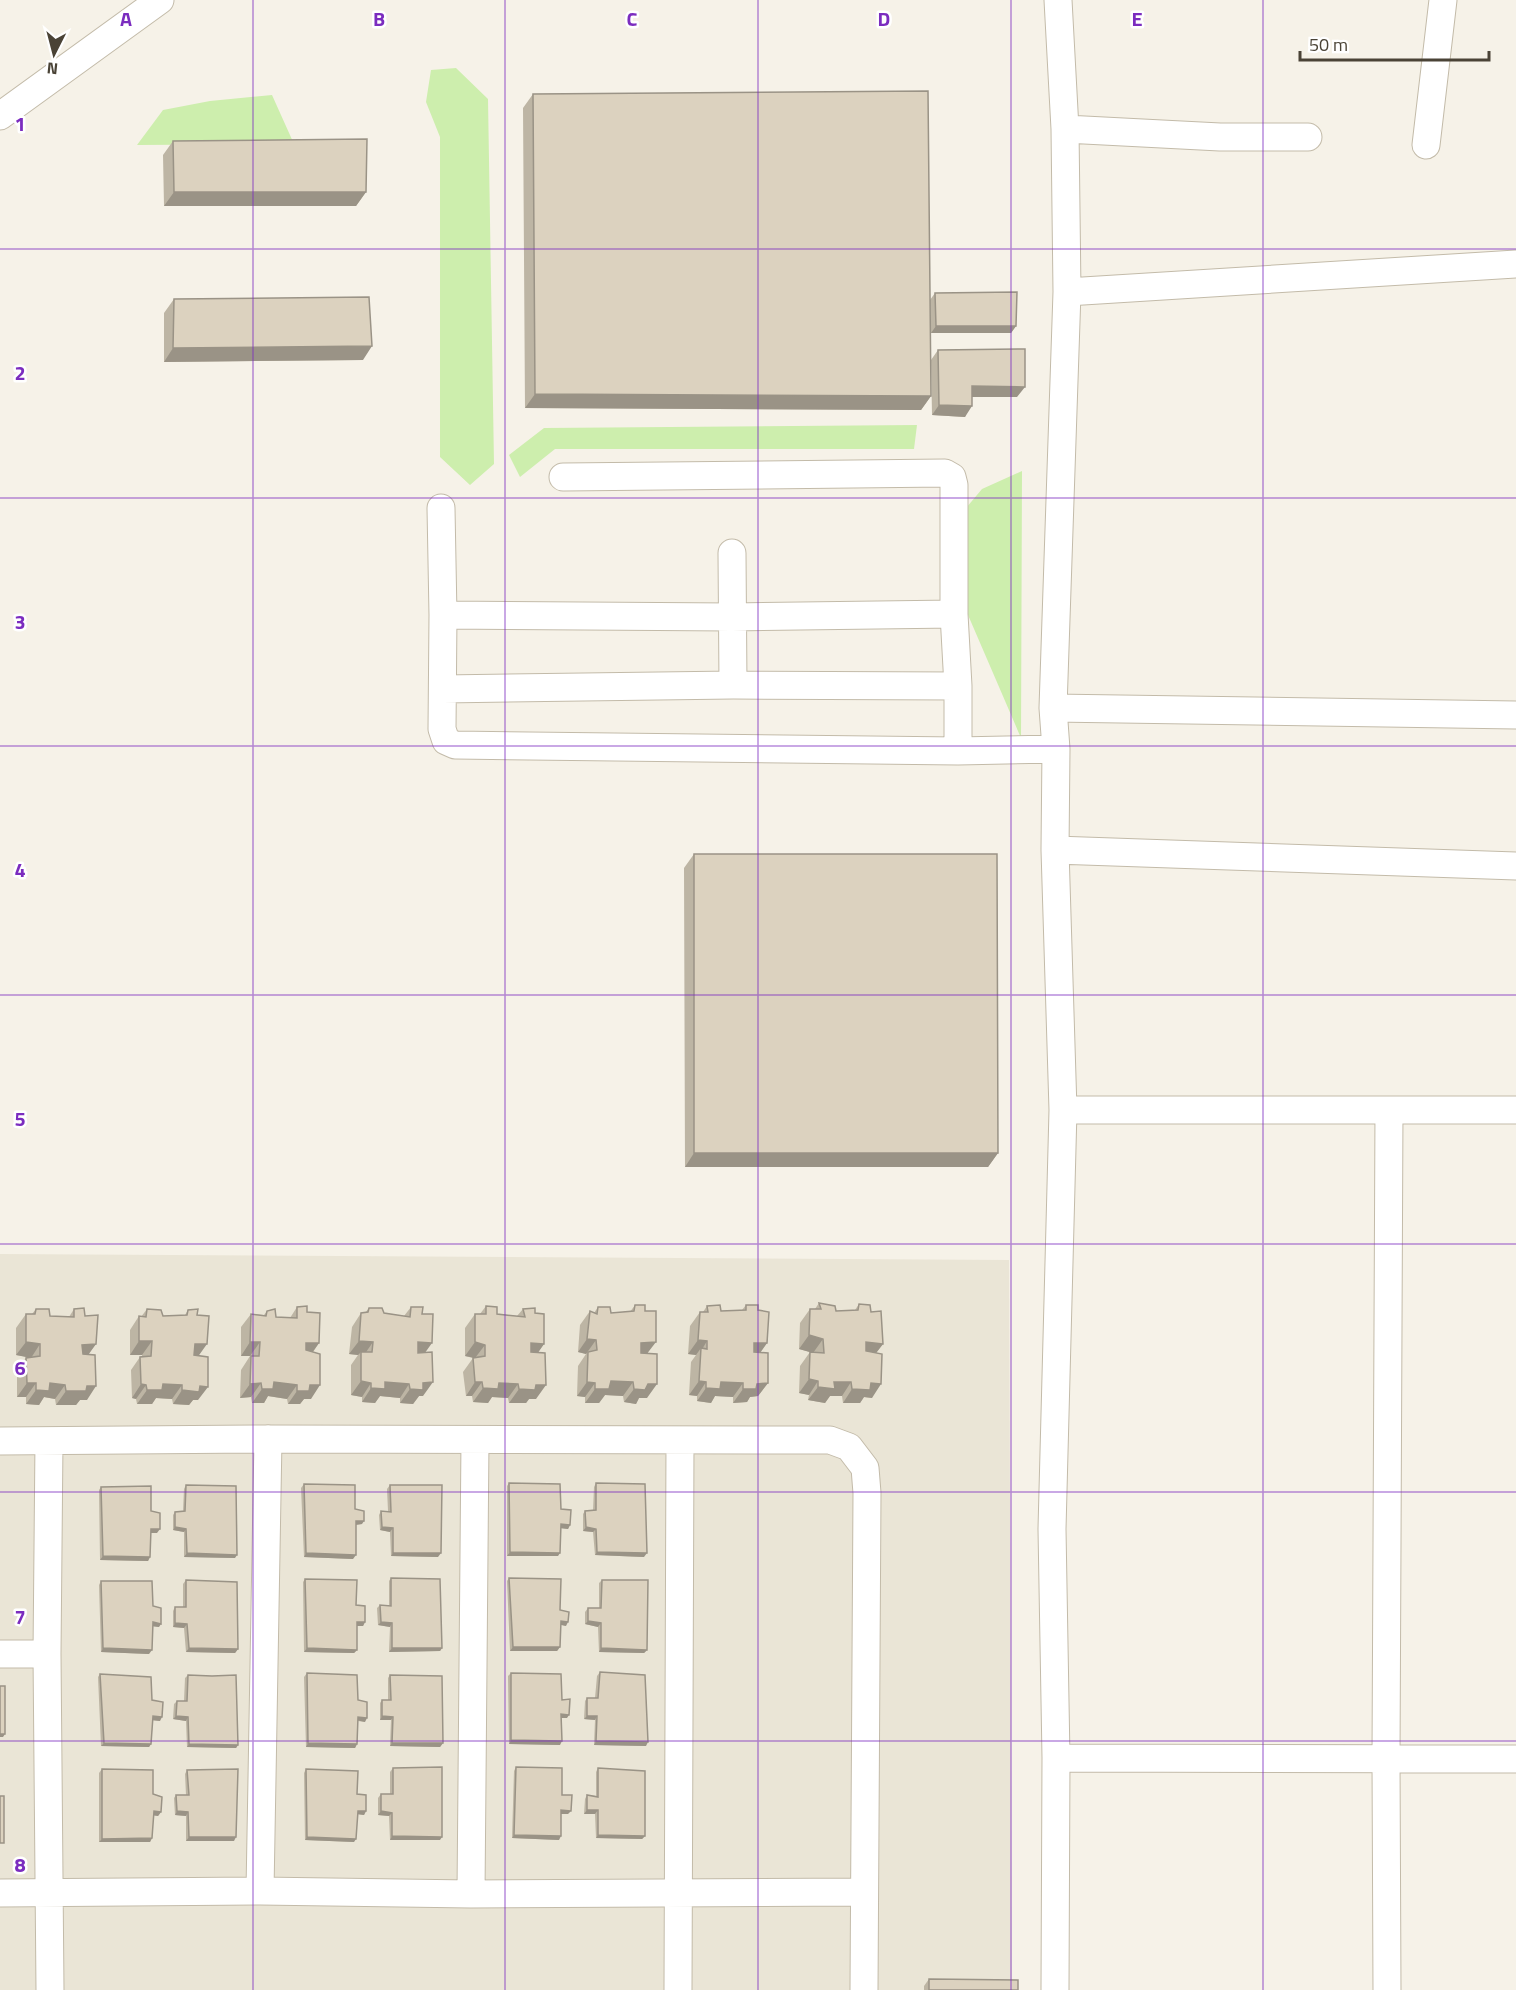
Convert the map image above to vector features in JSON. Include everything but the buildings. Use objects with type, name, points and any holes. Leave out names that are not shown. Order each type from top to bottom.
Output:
[{"type":"street","points":[[0,116],[160,0]]},
{"type":"street","points":[[1055,1990],[1056,1758],[1052,1529],[1063,1110],[1055,850],[1056,749],[1053,708],[1067,292],[1065,129],[1059,0]]},
{"type":"street","points":[[1426,145],[1443,0]]},
{"type":"street","points":[[1065,129],[1220,137],[1308,137]]},
{"type":"street","points":[[1067,292],[1516,264]]},
{"type":"street","points":[[563,477],[945,473],[952,477],[954,485],[938,550],[954,614],[958,686],[958,751]]},
{"type":"street","points":[[441,508],[457,556],[443,615],[442,729],[446,741],[455,745],[958,751],[1056,749]]},
{"type":"street","points":[[730,553],[733,685]]},
{"type":"street","points":[[443,615],[732,617],[954,614]]},
{"type":"street","points":[[443,689],[733,685],[958,686]]},
{"type":"street","points":[[1053,708],[1516,715]]},
{"type":"street","points":[[1055,850],[1516,866]]},
{"type":"street","points":[[1063,1110],[1516,1110]]},
{"type":"street","points":[[1387,1990],[1389,1110]]},
{"type":"street","points":[[260,1891],[268,1439]]},
{"type":"street","points":[[471,1894],[475,1440]]},
{"type":"street","points":[[0,1441],[830,1440],[849,1447],[865,1468],[867,1505],[864,1990]]},
{"type":"street","points":[[49,1441],[47,1654],[50,1990]]},
{"type":"street","points":[[678,1990],[680,1441]]},
{"type":"street","points":[[0,1654],[47,1654]]},
{"type":"street","points":[[1056,1758],[1516,1759]]},
{"type":"street","points":[[0,1893],[864,1892]]},
{"type":"shaded area","points":[[0,1254],[1009,1260],[1012,1990],[0,1990]]},
{"type":"green space","points":[[456,68],[488,99],[494,464],[470,485],[440,457],[440,137],[426,102],[431,70]]},
{"type":"green space","points":[[272,95],[294,144],[137,145],[163,110],[210,101]]},
{"type":"green space","points":[[917,425],[914,449],[555,449],[520,477],[509,455],[544,428]]},
{"type":"green space","points":[[1022,471],[1021,738],[965,608],[961,514],[982,489]]}]
